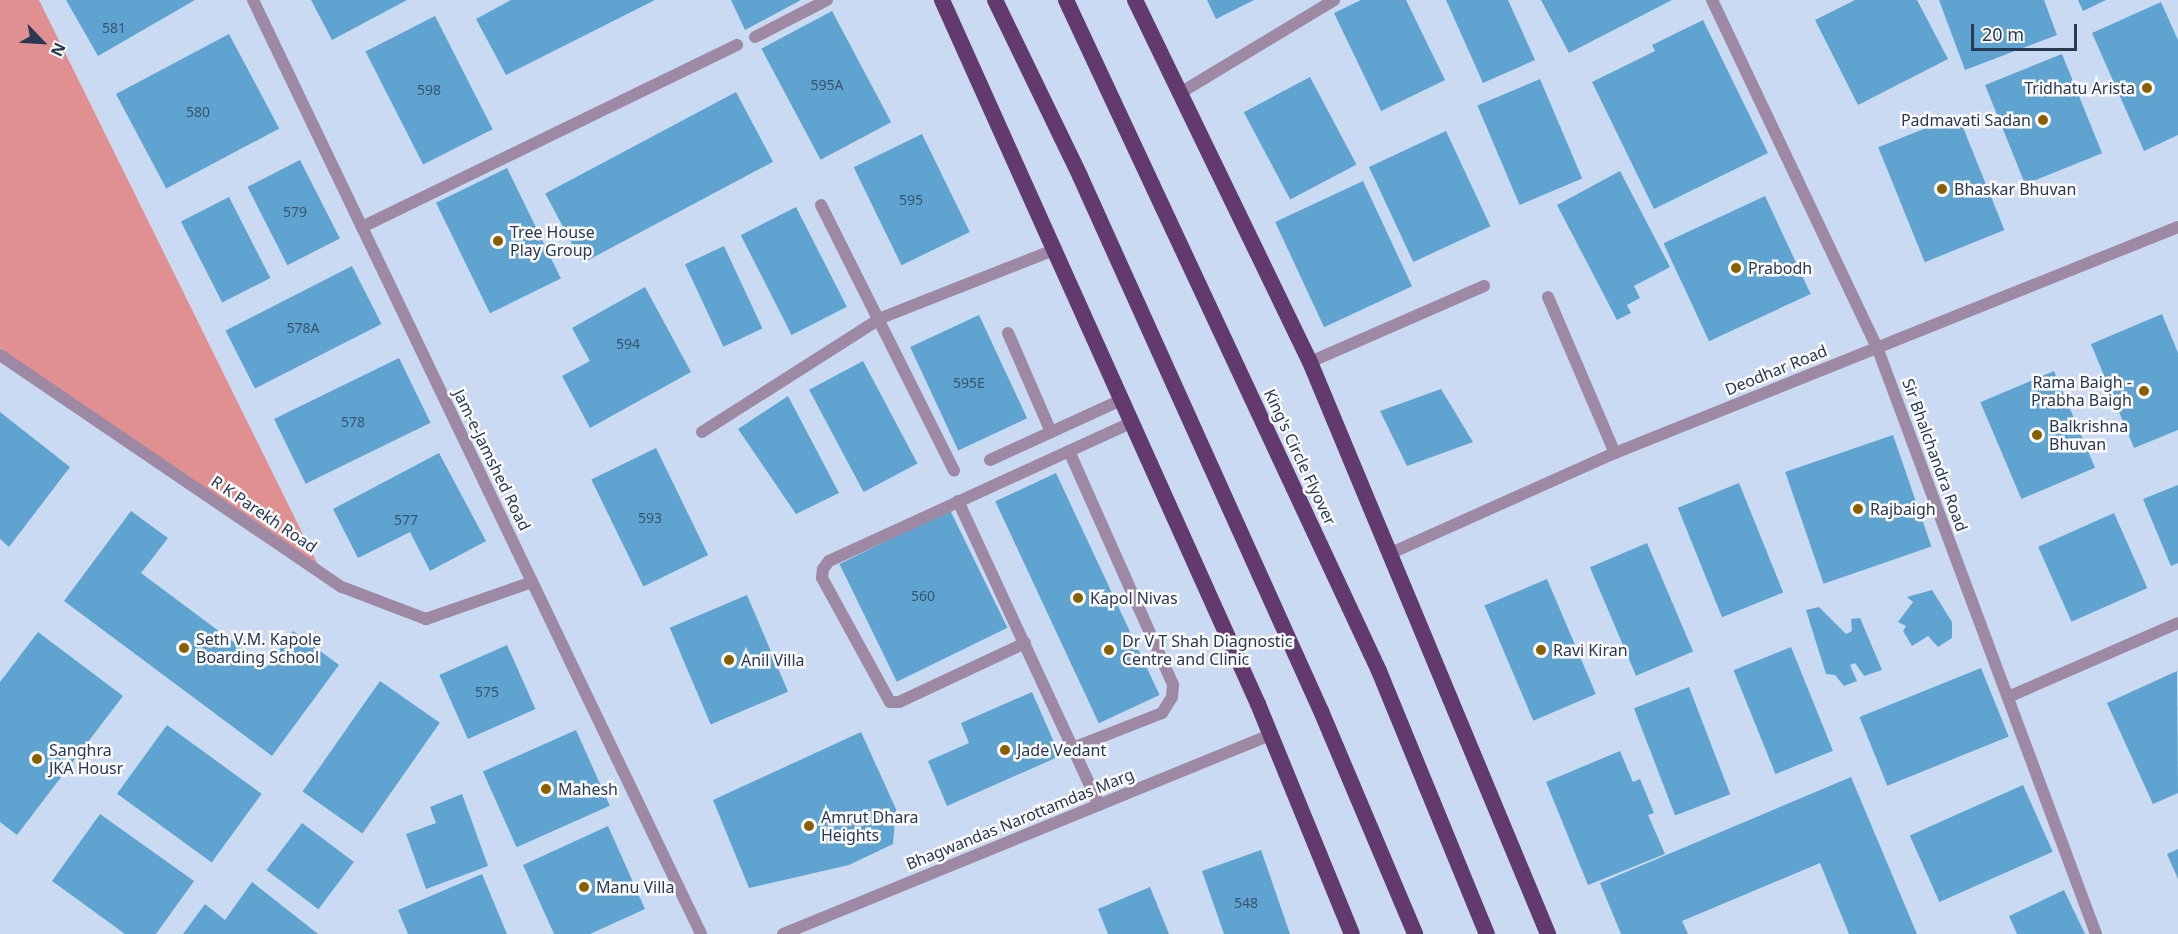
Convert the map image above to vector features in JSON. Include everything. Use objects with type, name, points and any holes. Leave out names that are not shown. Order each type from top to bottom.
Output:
[{"type":"highway","points":[[942,0],[1123,399],[1270,735],[1352,934]]},
{"type":"highway","points":[[995,0],[1080,176],[1316,700],[1415,934]]},
{"type":"highway","name":"King's Circle Flyover","points":[[1066,0],[1379,671],[1487,934]]},
{"type":"highway","points":[[1135,0],[1310,362],[1548,934]]},
{"type":"street","name":"Jam-e-Jamshed Road","points":[[253,0],[700,934]]},
{"type":"street","points":[[755,38],[827,0]]},
{"type":"street","points":[[1180,93],[1334,0]]},
{"type":"street","name":"Sir Bhalchandra Road","points":[[1712,0],[1877,347],[2096,934]]},
{"type":"street","points":[[362,227],[737,45]]},
{"type":"street","points":[[821,205],[880,318],[954,471]]},
{"type":"street","name":"Deodhar Road","points":[[1391,553],[1615,453],[2178,227]]},
{"type":"street","points":[[702,432],[880,318],[1056,249]]},
{"type":"street","points":[[1310,362],[1484,286]]},
{"type":"street","points":[[1548,297],[1615,453]]},
{"type":"street","points":[[1008,333],[1051,432]]},
{"type":"street","name":"R K Parekh Road","points":[[0,355],[342,587],[426,619],[532,582]]},
{"type":"street","points":[[990,460],[1123,399]]},
{"type":"street","points":[[1024,643],[899,702],[890,702],[822,578],[829,561],[1133,422]]},
{"type":"street","points":[[1069,451],[1173,684],[1173,697],[1162,713],[1073,748]]},
{"type":"street","points":[[958,501],[1099,805]]},
{"type":"street","points":[[2008,697],[2178,623]]},
{"type":"street","name":"Bhagwandas Narottamdas Marg","points":[[783,934],[1270,735]]},
{"type":"shaded area","points":[[0,0],[39,0],[326,581],[0,348]]},
{"type":"building","points":[[66,0],[195,0],[98,56]]},
{"type":"building","points":[[311,0],[407,0],[332,40]]},
{"type":"building","points":[[511,0],[655,0],[506,75],[476,19]]},
{"type":"building","points":[[731,0],[801,0],[745,30]]},
{"type":"building","points":[[1207,0],[1254,0],[1216,19]]},
{"type":"building","points":[[1361,0],[1406,0],[1445,80],[1381,111],[1334,13]]},
{"type":"building","points":[[1446,0],[1508,0],[1535,60],[1483,83]]},
{"type":"building","points":[[1541,0],[1672,0],[1569,53]]},
{"type":"building","points":[[1855,0],[1917,0],[1948,59],[1858,105],[1815,20]]},
{"type":"building","points":[[1939,0],[2044,0],[2057,35],[1965,70]]},
{"type":"building","points":[[2078,0],[2106,0],[2083,11]]},
{"type":"building","name":"Tridhatu Arista","points":[[2161,2],[2178,40],[2178,135],[2144,151],[2092,33]]},
{"type":"building","points":[[832,11],[891,122],[821,160],[761,49]]},
{"type":"building","points":[[435,16],[493,129],[423,165],[366,51]]},
{"type":"building","points":[[1703,20],[1768,153],[1654,209],[1592,82],[1655,51],[1652,45]]},
{"type":"building","points":[[229,34],[279,128],[166,189],[116,94]]},
{"type":"building","name":"Padmavati Sadan","points":[[2062,54],[2102,153],[2025,184],[1985,85]]},
{"type":"building","points":[[1310,77],[1356,164],[1290,200],[1244,112]]},
{"type":"building","points":[[1540,79],[1582,178],[1520,205],[1477,106]]},
{"type":"building","points":[[736,92],[773,162],[582,263],[545,193]]},
{"type":"building","name":"Bhaskar Bhuvan","points":[[1958,115],[2004,230],[1925,262],[1878,147]]},
{"type":"building","points":[[1446,131],[1490,226],[1413,262],[1369,167]]},
{"type":"building","points":[[922,134],[970,232],[901,265],[854,167]]},
{"type":"building","points":[[300,160],[340,238],[287,265],[247,187]]},
{"type":"building","name":"Tree House Play Group","points":[[507,168],[561,279],[490,313],[436,203]]},
{"type":"building","points":[[1620,171],[1670,267],[1634,286],[1640,298],[1627,305],[1631,313],[1617,320],[1557,205]]},
{"type":"building","points":[[1363,181],[1412,286],[1324,327],[1275,222]]},
{"type":"building","name":"Prabodh","points":[[1765,196],[1811,294],[1709,341],[1663,243]]},
{"type":"building","points":[[229,197],[270,278],[222,303],[181,222]]},
{"type":"building","points":[[796,207],[847,307],[792,335],[741,235]]},
{"type":"building","points":[[724,246],[762,328],[723,347],[685,264]]},
{"type":"building","points":[[352,266],[382,324],[255,388],[225,330]]},
{"type":"building","points":[[645,287],[691,372],[590,428],[562,376],[590,361],[572,328]]},
{"type":"building","name":"Rama Baigh - Prabha Baigh","points":[[2162,314],[2178,353],[2178,430],[2134,448],[2091,344]]},
{"type":"building","points":[[979,315],[1027,418],[958,450],[910,347]]},
{"type":"building","points":[[399,358],[431,423],[306,484],[274,419]]},
{"type":"building","points":[[863,361],[917,463],[864,492],[809,390]]},
{"type":"building","name":"Balkrishna Bhuvan","points":[[2054,371],[2095,468],[2021,499],[1980,402]]},
{"type":"building","points":[[1441,389],[1473,442],[1407,466],[1380,411]]},
{"type":"building","points":[[788,396],[839,493],[796,514],[738,429]]},
{"type":"building","points":[[0,412],[70,467],[9,547],[0,539]]},
{"type":"building","name":"Rajbaigh","points":[[1893,435],[1931,547],[1824,584],[1785,472]]},
{"type":"building","points":[[656,448],[708,555],[643,587],[591,480]]},
{"type":"building","points":[[439,453],[486,541],[430,571],[410,532],[358,558],[333,509]]},
{"type":"building","name":"Kapol Nivas","points":[[1056,473],[1160,695],[1099,723],[995,501]]},
{"type":"building","points":[[1739,483],[1783,592],[1722,617],[1678,508]]},
{"type":"building","points":[[2178,485],[2178,563],[2171,566],[2143,499]]},
{"type":"building","points":[[950,510],[1007,628],[897,682],[839,564]]},
{"type":"building","name":"Seth V.M. Kapole Boarding School","points":[[131,511],[168,538],[141,573],[267,667],[293,631],[339,665],[272,756],[64,601]]},
{"type":"building","points":[[2114,513],[2147,588],[2072,622],[2038,547]]},
{"type":"building","points":[[1647,543],[1693,652],[1636,676],[1590,567]]},
{"type":"building","name":"Ravi Kiran","points":[[1547,579],[1596,694],[1533,721],[1484,606]]},
{"type":"building","points":[[1932,590],[1952,622],[1952,638],[1938,647],[1928,636],[1912,646],[1903,631],[1906,626],[1898,622],[1913,602],[1907,597]]},
{"type":"building","name":"Anil Villa","points":[[747,595],[788,692],[711,724],[670,628]]},
{"type":"building","points":[[1819,607],[1846,634],[1852,631],[1851,619],[1860,618],[1882,670],[1864,676],[1855,663],[1850,665],[1857,681],[1844,686],[1835,675],[1826,674],[1806,610]]},
{"type":"building","name":"Sanghra JKA Housr","points":[[38,632],[123,696],[17,835],[0,822],[0,682]]},
{"type":"building","points":[[507,645],[535,709],[468,739],[439,675]]},
{"type":"building","points":[[1791,647],[1833,751],[1775,774],[1734,670]]},
{"type":"building","points":[[1981,668],[2009,737],[1887,786],[1860,717]]},
{"type":"building","points":[[2177,671],[2178,793],[2153,804],[2107,703]]},
{"type":"building","points":[[380,681],[440,723],[362,833],[303,792]]},
{"type":"building","points":[[1689,687],[1730,794],[1675,816],[1634,708]]},
{"type":"building","name":"Jade Vedant","points":[[1032,692],[1060,756],[947,806],[928,761],[969,743],[961,723]]},
{"type":"building","points":[[167,725],[262,794],[212,863],[117,794]]},
{"type":"building","name":"Mahesh","points":[[576,730],[610,806],[517,847],[483,771]]},
{"type":"building","name":"Amrut Dhara Heights","points":[[861,732],[896,809],[893,844],[849,865],[749,888],[713,800]]},
{"type":"building","points":[[1620,751],[1633,782],[1640,779],[1654,813],[1648,815],[1665,854],[1588,885],[1546,782]]},
{"type":"building","points":[[1851,777],[1917,934],[1849,934],[1820,863],[1682,921],[1688,934],[1621,934],[1600,883]]},
{"type":"building","points":[[2023,785],[2053,852],[1939,902],[1910,835]]},
{"type":"building","points":[[462,794],[488,866],[426,889],[406,834],[436,823],[430,807]]},
{"type":"building","points":[[100,814],[194,881],[156,934],[125,934],[52,881]]},
{"type":"building","points":[[302,823],[354,862],[318,909],[266,870]]},
{"type":"building","name":"Manu Villa","points":[[608,826],[645,909],[590,934],[554,934],[523,865]]},
{"type":"building","points":[[2178,849],[2178,879],[2167,854]]},
{"type":"building","points":[[1261,850],[1290,934],[1224,934],[1202,871]]},
{"type":"building","points":[[482,874],[507,934],[408,934],[398,910]]},
{"type":"building","points":[[252,882],[318,934],[183,934],[205,904],[225,920]]},
{"type":"building","points":[[1150,887],[1169,934],[1108,934],[1098,909]]},
{"type":"building","points":[[2064,890],[2085,934],[2017,934],[2009,916]]},
{"type":"place","name":"Tridhatu Arista","points":[[2147,88]]},
{"type":"place","name":"Padmavati Sadan","points":[[2043,120]]},
{"type":"place","name":"Bhaskar Bhuvan","points":[[1942,189]]},
{"type":"place","name":"Tree House Play Group","points":[[498,241]]},
{"type":"place","name":"Prabodh","points":[[1736,268]]},
{"type":"place","name":"Rama Baigh - Prabha Baigh","points":[[2144,391]]},
{"type":"place","name":"Balkrishna Bhuvan","points":[[2037,435]]},
{"type":"place","name":"Rajbaigh","points":[[1858,509]]},
{"type":"place","name":"Kapol Nivas","points":[[1078,598]]},
{"type":"place","name":"Seth V.M. Kapole Boarding School","points":[[184,648]]},
{"type":"place","name":"Dr V T Shah Diagnostic Centre and Clinic","points":[[1109,650]]},
{"type":"place","name":"Ravi Kiran","points":[[1541,650]]},
{"type":"place","name":"Anil Villa","points":[[729,660]]},
{"type":"place","name":"Jade Vedant","points":[[1005,750]]},
{"type":"place","name":"Sanghra JKA Housr","points":[[37,759]]},
{"type":"place","name":"Mahesh","points":[[546,789]]},
{"type":"place","name":"Amrut Dhara Heights","points":[[809,826]]},
{"type":"place","name":"Manu Villa","points":[[584,887]]}]
